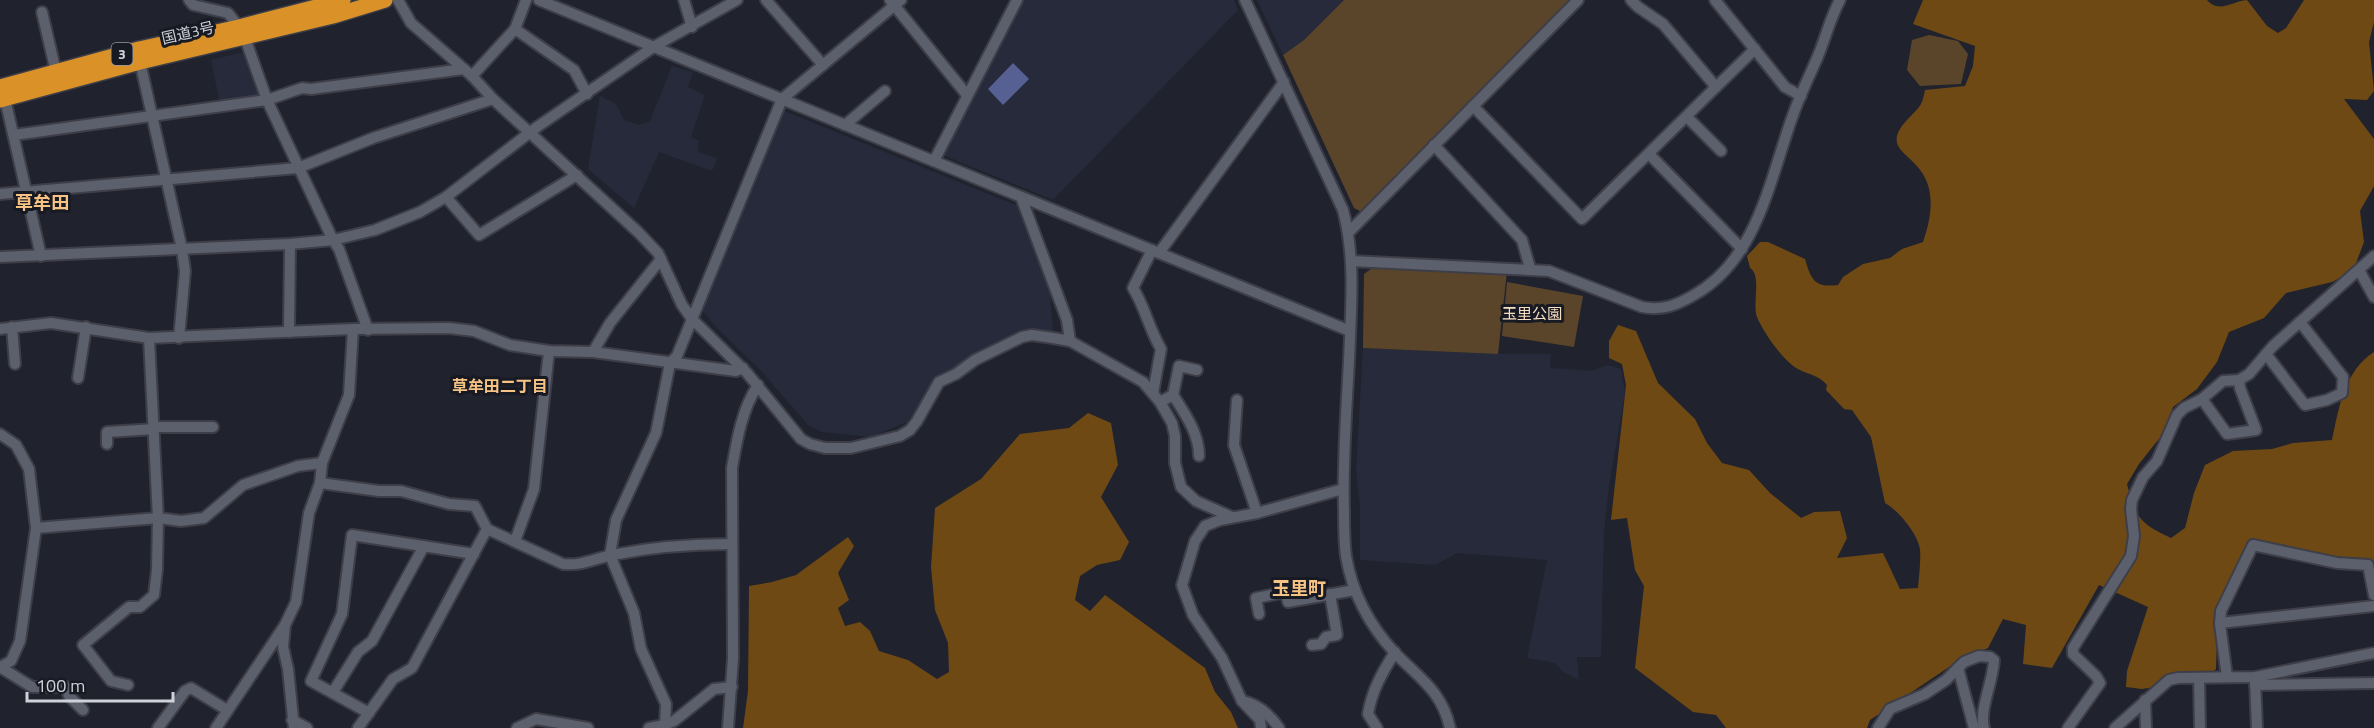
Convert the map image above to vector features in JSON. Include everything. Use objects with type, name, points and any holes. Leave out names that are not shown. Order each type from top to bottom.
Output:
[{"type":"highway","name":"国道3号","points":[[2,95],[140,62],[343,0]]},
{"type":"highway","name":"国道3号","points":[[2,95],[56,72],[139,49],[333,16],[385,0]]},
{"type":"street","points":[[189,0],[194,6],[228,13],[242,32],[267,100],[339,249],[368,330]]},
{"type":"street","points":[[398,0],[411,23],[468,73],[493,99],[638,232],[661,259],[682,305],[692,320],[743,368],[801,439],[825,448],[851,448],[900,436],[910,430],[939,382],[956,374],[975,360],[1002,346],[1032,335],[1070,341],[1143,382],[1157,397],[1172,423],[1176,469],[1181,487],[1196,501],[1232,517]]},
{"type":"street","points":[[14,135],[267,100],[302,88],[468,73],[515,29],[526,0]]},
{"type":"street","points":[[539,0],[1350,331]]},
{"type":"street","points":[[684,0],[692,27]]},
{"type":"street","points":[[0,257],[290,244],[333,240],[375,230],[420,212],[446,197],[531,133],[655,46],[737,0]]},
{"type":"street","points":[[766,0],[823,65]]},
{"type":"street","points":[[934,161],[1017,0]]},
{"type":"street","points":[[1245,0],[1343,210],[1349,232],[1350,331],[1343,489],[1346,556],[1355,590],[1373,626],[1395,652],[1433,689],[1440,700],[1450,728]]},
{"type":"street","points":[[1349,232],[1578,0]]},
{"type":"street","points":[[1714,0],[1785,87],[1801,96]]},
{"type":"street","points":[[1351,261],[1549,270],[1642,307],[1655,310],[1682,303],[1712,284],[1742,249],[1758,219],[1801,96],[1840,0]]},
{"type":"street","points":[[665,725],[666,704],[640,649],[634,613],[610,555],[616,520],[656,433],[670,363],[677,356],[782,99],[895,2],[967,95]]},
{"type":"street","points":[[1638,2],[1663,24],[1716,87]]},
{"type":"street","points":[[42,12],[56,72]]},
{"type":"street","points":[[515,29],[574,70],[587,94]]},
{"type":"street","points":[[1473,106],[1582,219],[1755,49]]},
{"type":"street","points":[[140,62],[182,249],[185,271],[179,338]]},
{"type":"street","points":[[1157,397],[1161,349],[1151,333],[1146,312],[1133,288],[1156,252],[1284,82]]},
{"type":"street","points":[[845,125],[885,91]]},
{"type":"street","points":[[2,95],[14,135],[41,256]]},
{"type":"street","points":[[0,194],[298,168],[373,138],[493,99]]},
{"type":"street","points":[[1687,117],[1721,151]]},
{"type":"street","points":[[1434,145],[1522,240],[1530,268]]},
{"type":"street","points":[[1649,153],[1742,249]]},
{"type":"street","points":[[446,197],[478,235],[577,175]]},
{"type":"street","points":[[1021,197],[1067,320],[1070,341]]},
{"type":"street","points":[[289,333],[290,244]]},
{"type":"street","points":[[2068,728],[2100,683],[2096,676],[2073,654],[2073,648],[2131,556],[2134,536],[2132,500],[2143,477],[2157,460],[2177,415],[2184,408],[2202,399],[2223,381],[2239,380],[2248,374],[2300,322],[2374,256]]},
{"type":"street","points":[[594,352],[610,323],[661,259]]},
{"type":"street","points":[[2359,270],[2374,297]]},
{"type":"street","points":[[2266,354],[2305,405],[2327,400],[2342,393],[2343,377],[2300,322]]},
{"type":"street","points":[[0,329],[51,323],[149,338],[179,338],[353,329],[449,328],[474,331],[510,345],[549,351],[594,352],[736,371],[743,368]]},
{"type":"street","points":[[12,327],[15,364]]},
{"type":"street","points":[[78,378],[86,327]]},
{"type":"street","points":[[216,728],[285,625],[296,602],[309,513],[320,483],[322,463],[349,395],[353,329]]},
{"type":"street","points":[[128,685],[111,681],[84,645],[129,607],[140,607],[154,595],[158,518],[149,338]]},
{"type":"street","points":[[515,541],[534,489],[549,351]]},
{"type":"street","points":[[1197,370],[1179,366],[1173,395],[1193,426],[1199,456]]},
{"type":"street","points":[[2202,399],[2227,434],[2256,430],[2239,380]]},
{"type":"street","points":[[728,728],[732,687],[732,468],[747,406],[758,385]]},
{"type":"street","points":[[1157,397],[1173,395]]},
{"type":"street","points":[[1237,400],[1234,445],[1257,513]]},
{"type":"street","points":[[108,444],[107,432],[155,428],[213,428]]},
{"type":"street","points":[[0,434],[16,445],[30,469],[36,528],[20,641],[11,661],[1,667],[32,687],[66,687],[69,696],[83,711]]},
{"type":"street","points":[[36,528],[158,518],[181,521],[204,518],[243,485],[298,466],[322,463]]},
{"type":"street","points":[[320,483],[379,491],[401,491],[449,504],[475,506],[487,529],[563,564],[576,566],[610,555],[679,544],[731,544]]},
{"type":"street","points":[[1261,728],[1260,720],[1242,701],[1222,658],[1193,615],[1182,585],[1195,541],[1205,526],[1343,489]]},
{"type":"street","points":[[358,728],[393,679],[412,668],[487,529]]},
{"type":"street","points":[[369,713],[311,681],[342,614],[352,535],[474,554]]},
{"type":"street","points":[[2227,677],[2220,623],[2221,611],[2253,545],[2337,563],[2368,565],[2374,595]]},
{"type":"street","points":[[333,692],[358,652],[372,641],[424,546]]},
{"type":"street","points":[[1259,614],[1256,598],[1286,592],[1288,602],[1355,590]]},
{"type":"street","points":[[1312,645],[1321,644],[1326,637],[1337,635],[1330,594]]},
{"type":"street","points":[[2220,623],[2374,606]]},
{"type":"street","points":[[285,625],[283,647],[288,669],[293,724],[307,728]]},
{"type":"street","points":[[1377,728],[1368,714],[1370,702],[1376,682],[1395,652]]},
{"type":"street","points":[[2255,681],[2374,653]]},
{"type":"street","points":[[1878,728],[1890,709],[1925,694],[1946,680],[1964,662],[1979,656],[1990,657],[1994,660],[1990,687],[1982,714],[1984,728]]},
{"type":"street","points":[[1958,668],[1974,728]]},
{"type":"street","points":[[2115,728],[2169,680],[2227,677],[2255,681],[2374,683]]},
{"type":"street","points":[[2199,678],[2200,728]]},
{"type":"street","points":[[2255,681],[2257,728]]},
{"type":"street","points":[[649,728],[665,725],[682,715],[714,689],[732,687]]},
{"type":"street","points":[[158,728],[185,691],[191,688],[227,710]]},
{"type":"street","points":[[2145,700],[2146,728]]},
{"type":"street","points":[[1242,701],[1252,703],[1263,711],[1279,728]]},
{"type":"street","points":[[682,715],[684,728]]},
{"type":"street","points":[[517,728],[536,719],[546,724],[588,728]]},
{"type":"shaded area","points":[[1024,0],[1234,0],[1238,10],[1053,200],[943,155]]},
{"type":"shaded area","points":[[1257,0],[1344,0],[1304,40],[1283,55]]},
{"type":"shaded area","points":[[1923,0],[2207,0],[2216,6],[2221,6],[2247,0],[2267,26],[2278,33],[2286,28],[2304,0],[2374,0],[2374,22],[2369,42],[2374,91],[2367,100],[2344,99],[2374,139],[2374,186],[2360,211],[2364,242],[2353,271],[2332,282],[2286,293],[2264,318],[2229,332],[2217,362],[2197,389],[2173,407],[2162,435],[2139,464],[2127,484],[2133,505],[2140,518],[2152,528],[2171,538],[2185,528],[2194,493],[2205,465],[2233,451],[2272,449],[2293,443],[2332,440],[2340,403],[2349,380],[2364,360],[2374,352],[2374,562],[2332,557],[2251,538],[2230,587],[2217,636],[2216,669],[2204,679],[2142,689],[2126,687],[2127,671],[2148,607],[2099,585],[2052,668],[2023,664],[2026,625],[2003,619],[1988,648],[1961,659],[1870,720],[1867,728],[1726,728],[1716,715],[1693,712],[1635,668],[1644,586],[1635,570],[1627,518],[1611,520],[1626,385],[1622,364],[1609,358],[1609,341],[1618,325],[1636,331],[1658,383],[1695,419],[1707,443],[1722,463],[1749,470],[1770,493],[1801,518],[1814,512],[1840,511],[1847,538],[1837,558],[1883,553],[1900,589],[1918,588],[1920,549],[1907,523],[1885,503],[1871,437],[1852,410],[1844,409],[1826,390],[1827,385],[1824,382],[1792,365],[1769,338],[1757,317],[1756,283],[1747,256],[1760,242],[1768,242],[1805,259],[1815,281],[1830,286],[1838,285],[1843,277],[1863,264],[1890,258],[1902,249],[1923,242],[1929,222],[1930,191],[1922,173],[1898,146],[1898,132],[1921,104],[1925,90],[1965,86],[1973,66],[1975,46],[1913,24]]},
{"type":"shaded area","points":[[243,54],[261,93],[260,98],[220,104],[211,60]]},
{"type":"shaded area","points":[[672,66],[693,72],[688,87],[705,95],[691,137],[699,141],[698,152],[717,158],[712,171],[659,152],[634,208],[588,169],[600,96],[616,104],[624,120],[640,125],[650,121]]},
{"type":"shaded area","points":[[782,110],[1018,206],[1050,293],[1053,332],[1026,331],[935,380],[907,422],[871,437],[822,432],[808,425],[762,372],[700,308]]},
{"type":"shaded area","points":[[1363,348],[1551,354],[1550,368],[1592,371],[1607,365],[1621,369],[1625,392],[1604,531],[1601,657],[1577,657],[1579,680],[1563,672],[1555,663],[1527,658],[1547,560],[1457,553],[1435,565],[1360,560],[1360,507],[1356,470]]},
{"type":"shaded area","points":[[1088,413],[1111,423],[1118,465],[1101,497],[1129,542],[1120,560],[1097,565],[1080,576],[1075,600],[1090,611],[1105,595],[1205,668],[1215,692],[1231,712],[1238,728],[743,728],[748,691],[749,586],[796,575],[848,537],[854,546],[838,573],[849,600],[838,608],[845,626],[860,622],[870,631],[879,651],[908,660],[937,679],[949,672],[948,643],[935,610],[931,567],[935,508],[981,479],[1020,434],[1069,428]]},
{"type":"green space","points":[[1344,0],[1572,0],[1364,213],[1354,208],[1283,55],[1304,40]]},
{"type":"green space","points":[[1929,35],[1958,41],[1968,54],[1961,84],[1920,86],[1907,70],[1912,40]]},
{"type":"green space","points":[[1375,266],[1507,271],[1498,354],[1363,348],[1364,274]]},
{"type":"green space","name":"玉里公園","points":[[1507,282],[1583,296],[1574,347],[1502,336]]},
{"type":"water","points":[[1013,63],[1029,79],[1003,105],[988,89]]},
{"type":"district","name":"草牟田","points":[[42,203]]},
{"type":"district","name":"草牟田二丁目","points":[[500,386]]},
{"type":"district","name":"玉里町","points":[[1299,589]]}]
